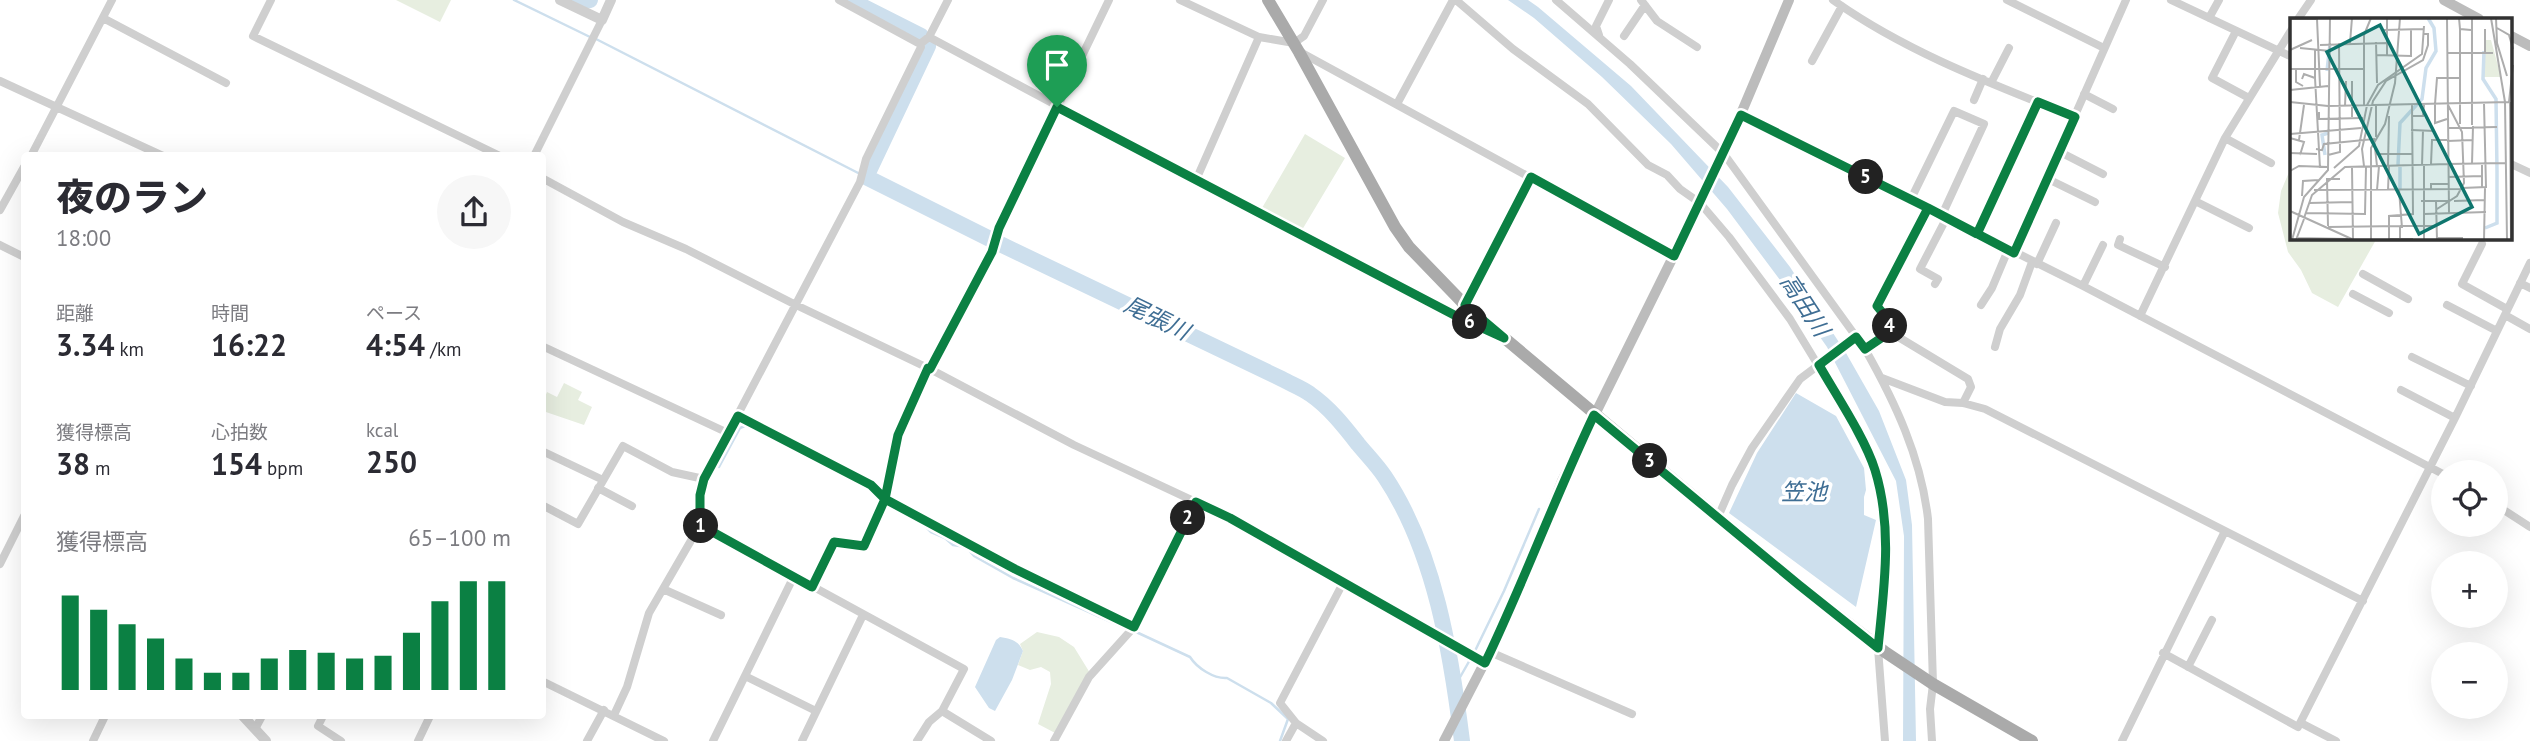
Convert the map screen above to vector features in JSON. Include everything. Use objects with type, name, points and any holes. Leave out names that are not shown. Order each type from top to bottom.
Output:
[{"type":"main road","points":[[1268,0],[1395,227],[1409,247],[1465,305],[1594,415],[1882,650],[2032,741]]},
{"type":"main road","points":[[1446,736],[1468,694],[1476,658],[1490,652],[1521,585],[1562,481],[1702,200],[1789,0]]},
{"type":"main road","points":[[2444,0],[2477,18]]},
{"type":"main road","points":[[2512,36],[2529,44]]},
{"type":"street","points":[[33,152],[112,0]]},
{"type":"street","points":[[271,0],[253,36],[492,152]]},
{"type":"street","points":[[560,0],[602,20]]},
{"type":"street","points":[[536,152],[611,0]]},
{"type":"street","points":[[839,0],[1057,107],[1458,317],[1504,338]]},
{"type":"street","points":[[614,715],[627,687],[644,624],[700,525],[700,495],[704,479],[860,182],[864,164],[924,41],[948,0]]},
{"type":"street","points":[[812,587],[834,542],[864,546],[885,499],[898,435],[929,368],[993,247],[997,233],[1109,0]]},
{"type":"street","points":[[1180,0],[1259,37],[1296,47],[1674,256]]},
{"type":"street","points":[[1296,47],[1323,0]]},
{"type":"street","points":[[1396,104],[1454,0],[1513,49],[1588,104],[1648,165],[1667,175],[1680,189],[1702,200],[1820,364],[1874,467],[1880,493],[1886,559],[1882,650],[1885,741]]},
{"type":"street","points":[[1556,0],[1599,35],[1722,157],[1865,349],[1882,378],[1918,464],[1925,493],[1928,519],[1932,741]]},
{"type":"street","points":[[1599,35],[1596,26],[1609,0]]},
{"type":"street","points":[[1833,0],[1896,39],[1987,81],[2075,117]]},
{"type":"street","points":[[2007,0],[2104,48]]},
{"type":"street","points":[[1981,305],[2048,179],[2126,0]]},
{"type":"street","points":[[2171,0],[2290,56]]},
{"type":"street","points":[[2209,18],[2218,0]]},
{"type":"street","points":[[2299,18],[2311,0]]},
{"type":"street","points":[[1624,36],[1643,2],[1657,21],[1697,47]]},
{"type":"street","points":[[1812,61],[1842,6]]},
{"type":"street","points":[[103,18],[226,83]]},
{"type":"street","points":[[2236,31],[2212,78],[2249,98]]},
{"type":"street","points":[[2140,316],[2225,138],[2290,32]]},
{"type":"street","points":[[1196,180],[1259,37]]},
{"type":"street","points":[[1973,100],[2009,48]]},
{"type":"street","points":[[0,81],[154,152]]},
{"type":"street","points":[[2084,94],[2113,108]]},
{"type":"street","points":[[1977,234],[2038,102]]},
{"type":"street","points":[[1911,199],[1954,111],[1984,124],[1920,269],[1938,279],[1935,284]]},
{"type":"street","points":[[1741,115],[2083,286],[2430,466]]},
{"type":"street","points":[[2225,138],[2271,163]]},
{"type":"street","points":[[2060,152],[2103,174]]},
{"type":"street","points":[[2512,166],[2530,173]]},
{"type":"street","points":[[0,210],[21,172]]},
{"type":"street","points":[[1465,305],[1531,177]]},
{"type":"street","points":[[2048,179],[2095,202]]},
{"type":"street","points":[[546,180],[623,222],[687,249],[796,305],[929,368],[1073,445],[1230,518],[1476,658]]},
{"type":"street","points":[[2196,201],[2249,228]]},
{"type":"street","points":[[1890,332],[1890,322],[1877,306],[1928,208]]},
{"type":"street","points":[[1995,348],[2000,329],[2056,223]]},
{"type":"street","points":[[2120,239],[2118,245],[2165,267]]},
{"type":"street","points":[[2482,244],[2462,284],[2530,329]]},
{"type":"street","points":[[0,245],[21,256]]},
{"type":"street","points":[[2083,286],[2103,246]]},
{"type":"street","points":[[2163,653],[2298,727],[2471,386],[2530,263]]},
{"type":"street","points":[[2363,274],[2408,299]]},
{"type":"street","points":[[2520,283],[2530,288]]},
{"type":"street","points":[[2353,294],[2389,313]]},
{"type":"street","points":[[2447,305],[2497,331]]},
{"type":"street","points":[[1865,349],[1890,332]]},
{"type":"street","points":[[1890,332],[1968,379],[1971,387],[1964,403]]},
{"type":"street","points":[[1718,517],[1752,448],[1800,379],[1856,337]]},
{"type":"street","points":[[546,348],[729,433]]},
{"type":"street","points":[[2412,357],[2471,386]]},
{"type":"street","points":[[1882,378],[1945,402],[1964,403],[1985,409],[2362,601]]},
{"type":"street","points":[[2401,390],[2455,418]]},
{"type":"street","points":[[738,416],[871,485],[885,499],[1015,569],[1134,627]]},
{"type":"street","points":[[546,507],[578,524],[623,446],[671,472],[704,479]]},
{"type":"street","points":[[546,452],[603,480]]},
{"type":"street","points":[[598,488],[632,506]]},
{"type":"street","points":[[1054,741],[1089,677],[1134,627],[1196,502]]},
{"type":"street","points":[[2508,513],[2530,527]]},
{"type":"street","points":[[0,564],[21,522]]},
{"type":"street","points":[[700,525],[964,669],[942,711],[929,723],[917,741]]},
{"type":"street","points":[[2122,741],[2225,531]]},
{"type":"street","points":[[713,741],[793,578]]},
{"type":"street","points":[[1323,741],[1296,723],[1280,703],[1343,583]]},
{"type":"street","points":[[663,589],[721,615]]},
{"type":"street","points":[[802,741],[863,615]]},
{"type":"street","points":[[2188,667],[2212,620]]},
{"type":"street","points":[[1490,652],[1632,714]]},
{"type":"street","points":[[745,676],[816,711]]},
{"type":"street","points":[[546,683],[664,741]]},
{"type":"street","points":[[587,741],[604,710]]},
{"type":"street","points":[[942,711],[991,741]]},
{"type":"street","points":[[93,741],[104,719]]},
{"type":"street","points":[[245,719],[259,737]]},
{"type":"street","points":[[259,737],[262,719]]},
{"type":"street","points":[[322,719],[318,726],[327,738],[341,741]]},
{"type":"street","points":[[418,741],[429,719]]},
{"type":"street","points":[[1286,741],[1296,723]]},
{"type":"street","points":[[2301,723],[2336,741]]},
{"type":"shaded area","points":[[396,0],[451,0],[440,22]]},
{"type":"shaded area","points":[[1305,134],[1345,158],[1302,230],[1262,208]]},
{"type":"shaded area","points":[[2290,170],[2290,240],[2376,240],[2338,307],[2312,293],[2301,270],[2288,252],[2278,213],[2281,191]]},
{"type":"shaded area","points":[[564,383],[582,392],[578,400],[592,407],[584,425],[546,412],[547,392],[557,397]]},
{"type":"shaded area","points":[[1037,632],[1059,637],[1074,647],[1090,673],[1057,734],[1038,724],[1051,684],[1050,672],[1041,667],[1030,670],[1018,665],[1023,651],[1020,644]]},
{"type":"water","name":"高田川","points":[[1508,0],[1528,0],[1631,86],[1728,187],[1790,267],[1846,353],[1879,411],[1906,480],[1912,525],[1916,741],[1903,741],[1904,536],[1896,481],[1827,347],[1727,209],[1671,144],[1602,77],[1534,18]]},
{"type":"water","name":"笠池","points":[[1796,393],[1836,416],[1864,468],[1864,515],[1876,520],[1856,607],[1729,513],[1757,453]]},
{"type":"water","points":[[1000,637],[1019,644],[1023,651],[1012,680],[995,711],[989,708],[975,687],[996,640]]},
{"type":"waterway","points":[[514,0],[590,37]]},
{"type":"waterway","name":"尾張川","points":[[573,0],[590,0]]},
{"type":"waterway","name":"尾張川","points":[[850,0],[921,36],[928,46],[866,177],[1304,390],[1342,424],[1385,477],[1417,538],[1446,639],[1462,741]]},
{"type":"waterway","points":[[596,39],[866,177]]},
{"type":"waterway","points":[[719,467],[740,428],[747,425],[776,440]]},
{"type":"waterway","points":[[1474,653],[1539,509]]},
{"type":"waterway","points":[[921,522],[931,532],[953,545],[966,547],[974,556],[1013,578],[1127,629]]},
{"type":"waterway","points":[[1134,631],[1190,657],[1206,672],[1227,678],[1271,703],[1288,719],[1280,741]]},
{"type":"waterway","points":[[1455,686],[1471,658]]},
{"type":"route","points":[[1057,107],[999,228],[992,252],[930,369],[928,368],[902,423],[895,444],[885,499],[864,546],[834,542],[812,587],[700,525],[700,495],[704,479],[738,416],[871,485],[885,499],[1015,569],[1134,627],[1196,502],[1230,518],[1485,663],[1521,585],[1562,481],[1594,415],[1878,648],[1886,559],[1880,493],[1874,467],[1819,365],[1856,337],[1865,349],[1890,332],[1890,322],[1877,306],[1928,208],[1977,234],[2014,253],[2075,117],[2038,102],[1977,234],[1947,217],[1741,115],[1674,256],[1531,177],[1465,305],[1504,338],[1458,317],[1057,107]]}]
